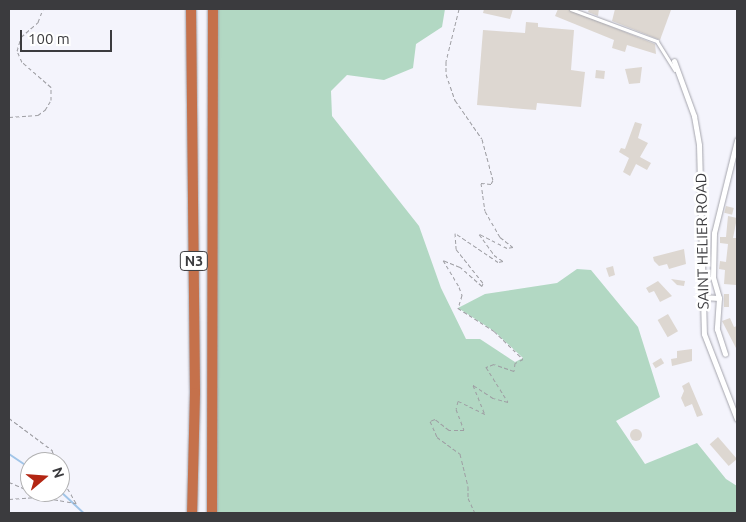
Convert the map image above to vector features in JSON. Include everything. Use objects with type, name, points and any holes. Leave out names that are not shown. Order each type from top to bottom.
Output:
[{"type":"highway","name":"N3","points":[[191,9],[195,393],[192,513]]},
{"type":"highway","name":"N3","points":[[212,513],[213,9]]},
{"type":"street","name":"SAINT HELIER ROAD","points":[[674,61],[675,70],[694,116],[699,145],[702,297],[708,348],[737,419]]},
{"type":"street","points":[[725,354],[717,329],[719,298],[713,277],[714,233],[737,140]]},
{"type":"street","points":[[702,297],[719,298]]},
{"type":"lane","points":[[571,9],[657,41],[675,70]]},
{"type":"path","points":[[9,117],[38,115],[46,110],[51,100],[50,87],[22,62],[17,51],[21,37],[38,22],[43,9]]},
{"type":"path","points":[[458,9],[446,62],[446,74],[455,100],[482,139],[493,180],[491,184],[481,183],[485,211],[500,237],[513,247],[507,248],[479,234],[494,255],[503,261],[498,262],[454,233],[456,249],[483,283],[482,286],[460,267],[443,260],[462,295],[458,308],[494,331],[523,359],[515,362],[514,371],[494,364],[486,368],[487,374],[508,402],[493,398],[473,385],[485,414],[458,402],[456,409],[464,430],[450,430],[435,420],[430,421],[437,437],[460,454],[468,498],[475,513]]},
{"type":"path","points":[[9,418],[53,452]]},
{"type":"path","points":[[67,502],[76,503],[70,492]]},
{"type":"green space","points":[[215,9],[445,9],[442,27],[416,44],[413,68],[384,80],[347,75],[331,91],[332,116],[419,226],[441,288],[466,339],[480,339],[515,362],[523,358],[494,331],[458,308],[485,294],[557,283],[577,269],[591,270],[638,327],[660,397],[616,421],[645,464],[697,443],[726,479],[737,486],[737,513],[217,513]]},
{"type":"building","points":[[484,9],[513,9],[510,19],[483,13]]},
{"type":"building","points":[[558,9],[568,9],[655,44],[656,54],[627,45],[625,52],[612,48],[614,40],[555,16]]},
{"type":"building","points":[[589,9],[599,9],[598,16],[588,12]]},
{"type":"building","points":[[615,9],[671,10],[660,40],[612,21]]},
{"type":"building","points":[[526,22],[538,23],[538,27],[574,30],[571,70],[585,72],[581,107],[537,103],[536,110],[477,105],[483,30],[525,33]]},
{"type":"building","points":[[642,67],[640,83],[629,84],[625,69]]},
{"type":"building","points":[[596,70],[605,71],[604,79],[595,78]]},
{"type":"building","points":[[635,122],[642,124],[638,138],[648,143],[640,157],[651,163],[647,170],[636,164],[630,176],[623,172],[629,158],[619,152],[621,148],[625,149]]},
{"type":"building","points":[[726,206],[734,208],[732,215],[724,213]]},
{"type":"building","points":[[728,216],[737,218],[733,238],[737,238],[736,285],[724,284],[725,270],[719,269],[720,261],[726,262],[728,244],[720,243],[720,237],[726,237]]},
{"type":"building","points":[[684,249],[686,264],[669,269],[667,264],[659,266],[654,261],[653,257]]},
{"type":"building","points":[[613,266],[615,275],[609,277],[606,268]]},
{"type":"building","points":[[671,279],[685,281],[684,286],[677,285]]},
{"type":"building","points":[[658,281],[672,296],[660,302],[654,291],[649,293],[646,288]]},
{"type":"building","points":[[724,294],[729,294],[729,307],[724,307]]},
{"type":"building","points":[[668,314],[678,331],[668,337],[658,320]]},
{"type":"building","points":[[730,318],[734,327],[737,326],[737,350],[722,321]]},
{"type":"building","points":[[692,349],[692,361],[672,366],[671,359],[677,358],[677,351]]},
{"type":"building","points":[[661,358],[664,363],[656,368],[652,363]]},
{"type":"building","points":[[689,382],[703,415],[697,417],[692,404],[685,407],[681,398],[684,391],[682,386]]},
{"type":"building","points":[[638,429],[641,430],[641,440],[634,441],[631,440],[630,433],[631,430]]},
{"type":"building","points":[[718,437],[737,459],[729,466],[710,444]]},
{"type":"waterway","points":[[9,454],[20,461]]},
{"type":"waterway","points":[[70,500],[84,513]]}]
